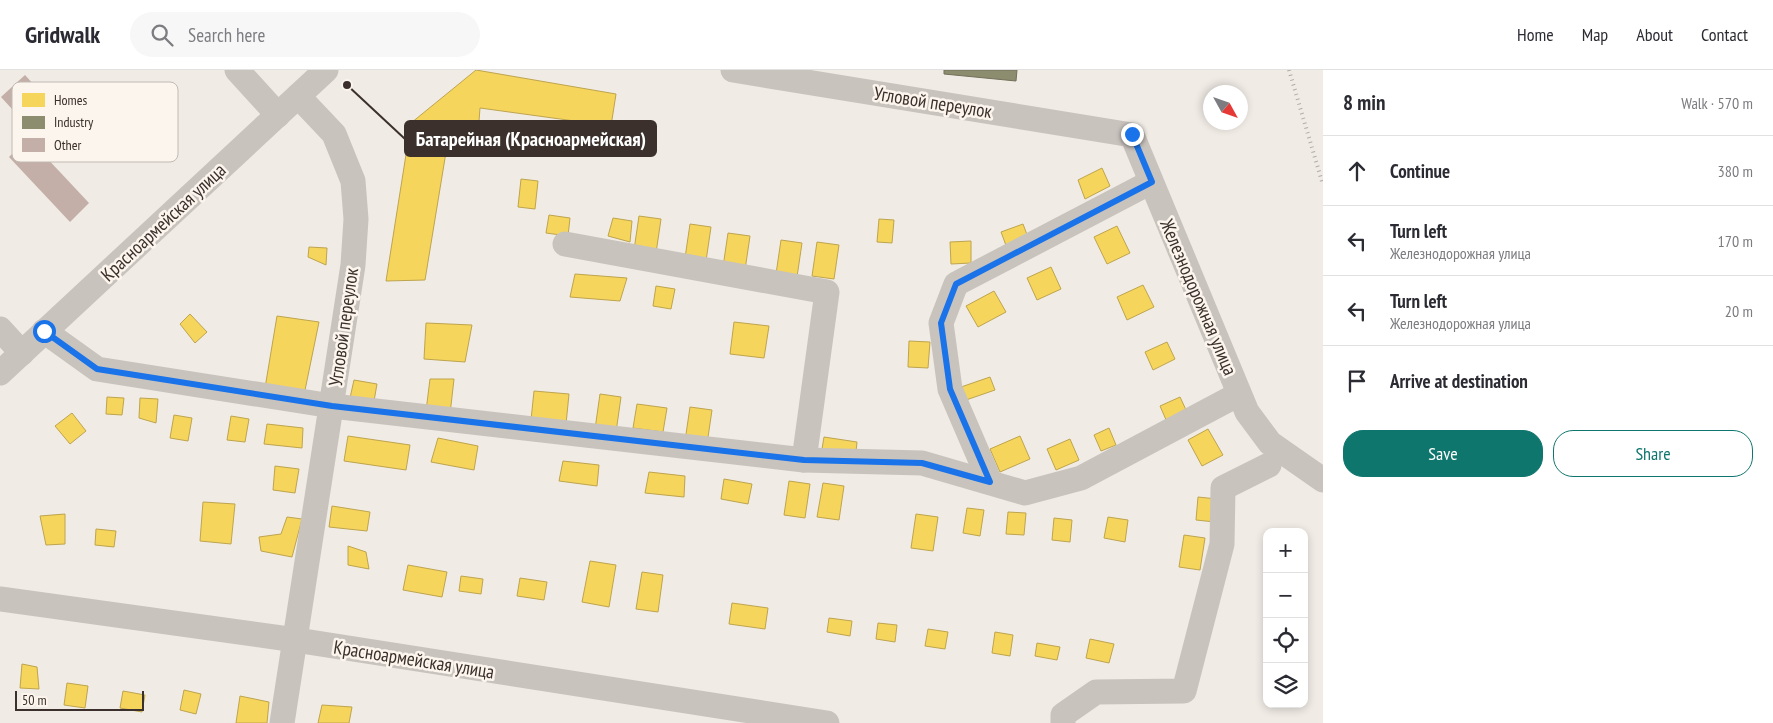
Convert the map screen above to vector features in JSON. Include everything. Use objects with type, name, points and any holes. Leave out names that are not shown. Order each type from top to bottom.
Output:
[{"type":"street","points":[[237,70],[278,115]]},
{"type":"street","name":"Красноармейская улица","points":[[0,373],[326,70]]},
{"type":"street","name":"Угловой переулок","points":[[733,70],[1132,134]]},
{"type":"street","name":"Угловой переулок","points":[[282,723],[353,265],[356,219],[353,181],[334,134],[298,96]]},
{"type":"street","name":"Железнодорожная улица","points":[[1132,134],[1243,403],[1270,443],[1323,480]]},
{"type":"street","points":[[990,482],[950,389],[941,323],[956,284],[1152,182]]},
{"type":"street","points":[[565,244],[827,292],[804,460]]},
{"type":"street","points":[[0,329],[22,353]]},
{"type":"street","points":[[44,331],[97,369],[332,406],[804,460],[922,463],[1026,493],[1081,478],[1243,403]]},
{"type":"street","points":[[1063,723],[1063,715],[1096,692],[1184,691],[1222,544],[1223,488],[1269,465]]},
{"type":"street","name":"Красноармейская улица","points":[[0,599],[296,640],[827,723]]},
{"type":"building: Homes","points":[[476,70],[616,94],[611,126],[480,108],[477,147],[447,146],[425,280],[386,281],[411,123]]},
{"type":"building: Homes","points":[[1102,168],[1110,186],[1085,199],[1078,180]]},
{"type":"building: Homes","points":[[521,179],[538,181],[535,209],[518,207]]},
{"type":"building: Homes","points":[[549,215],[570,218],[568,236],[546,233]]},
{"type":"building: Homes","points":[[639,216],[661,219],[656,253],[634,250]]},
{"type":"building: Homes","points":[[613,218],[632,221],[630,242],[608,236]]},
{"type":"building: Homes","points":[[879,219],[894,220],[892,243],[877,242]]},
{"type":"building: Homes","points":[[690,224],[711,227],[706,261],[685,258]]},
{"type":"building: Homes","points":[[1023,224],[1029,240],[1007,248],[1001,232]]},
{"type":"building: Homes","points":[[1117,226],[1130,253],[1107,264],[1094,237]]},
{"type":"building: Homes","points":[[728,233],[750,236],[745,270],[723,267]]},
{"type":"building: Homes","points":[[781,240],[802,243],[797,277],[776,274]]},
{"type":"building: Homes","points":[[971,241],[971,263],[951,264],[950,242]]},
{"type":"building: Homes","points":[[817,242],[839,245],[834,279],[812,276]]},
{"type":"building: Homes","points":[[309,247],[327,248],[326,265],[308,257]]},
{"type":"building: Homes","points":[[1051,267],[1061,289],[1037,300],[1027,278]]},
{"type":"building: Homes","points":[[575,274],[627,278],[620,301],[570,297]]},
{"type":"building: Homes","points":[[1143,285],[1154,307],[1127,320],[1117,297]]},
{"type":"building: Homes","points":[[656,286],[675,289],[671,309],[653,306]]},
{"type":"building: Homes","points":[[994,291],[1006,312],[978,327],[966,306]]},
{"type":"building: Homes","points":[[190,314],[207,332],[195,343],[180,324]]},
{"type":"building: Homes","points":[[277,316],[319,322],[304,395],[265,388]]},
{"type":"building: Homes","points":[[734,322],[769,326],[764,358],[730,354]]},
{"type":"building: Homes","points":[[426,323],[472,325],[465,362],[424,359]]},
{"type":"building: Homes","points":[[909,341],[930,342],[928,368],[908,367]]},
{"type":"building: Homes","points":[[1167,342],[1175,359],[1153,370],[1145,352]]},
{"type":"building: Homes","points":[[990,377],[995,390],[966,400],[961,387]]},
{"type":"building: Homes","points":[[430,379],[454,379],[450,414],[426,411]]},
{"type":"building: Homes","points":[[354,380],[377,384],[374,401],[350,398]]},
{"type":"building: Homes","points":[[534,391],[569,394],[566,424],[531,420]]},
{"type":"building: Homes","points":[[600,394],[621,397],[616,432],[595,429]]},
{"type":"building: Homes","points":[[107,397],[124,398],[122,415],[106,414]]},
{"type":"building: Homes","points":[[1180,397],[1187,412],[1167,422],[1160,406]]},
{"type":"building: Homes","points":[[140,398],[158,399],[156,423],[139,418]]},
{"type":"building: Homes","points":[[637,404],[667,408],[663,432],[633,428]]},
{"type":"building: Homes","points":[[690,407],[712,410],[707,444],[685,441]]},
{"type":"building: Homes","points":[[72,413],[86,431],[70,444],[55,426]]},
{"type":"building: Homes","points":[[174,415],[192,418],[188,441],[170,438]]},
{"type":"building: Homes","points":[[231,416],[249,419],[245,442],[227,440]]},
{"type":"building: Homes","points":[[267,424],[303,428],[302,448],[264,444]]},
{"type":"building: Homes","points":[[1109,428],[1116,445],[1101,451],[1094,435]]},
{"type":"building: Homes","points":[[1208,429],[1223,455],[1202,466],[1188,440]]},
{"type":"building: Homes","points":[[348,436],[410,445],[406,470],[344,461]]},
{"type":"building: Homes","points":[[1020,436],[1030,459],[1000,472],[990,449]]},
{"type":"building: Homes","points":[[824,437],[857,442],[855,461],[821,455]]},
{"type":"building: Homes","points":[[438,438],[478,446],[474,470],[431,462]]},
{"type":"building: Homes","points":[[1070,439],[1079,460],[1056,470],[1047,449]]},
{"type":"building: Homes","points":[[563,461],[599,465],[597,486],[559,481]]},
{"type":"building: Homes","points":[[275,466],[299,469],[295,493],[273,490]]},
{"type":"building: Homes","points":[[649,472],[685,476],[684,497],[645,493]]},
{"type":"building: Homes","points":[[724,479],[752,484],[748,504],[721,499]]},
{"type":"building: Homes","points":[[789,481],[810,484],[805,518],[784,515]]},
{"type":"building: Homes","points":[[823,483],[844,486],[839,520],[817,517]]},
{"type":"building: Homes","points":[[1198,497],[1217,499],[1215,522],[1196,520]]},
{"type":"building: Homes","points":[[203,502],[235,504],[231,544],[200,541]]},
{"type":"building: Homes","points":[[332,506],[370,512],[367,531],[329,527]]},
{"type":"building: Homes","points":[[967,508],[984,510],[980,536],[963,533]]},
{"type":"building: Homes","points":[[1008,512],[1026,513],[1024,535],[1006,534]]},
{"type":"building: Homes","points":[[65,514],[65,544],[46,545],[40,516]]},
{"type":"building: Homes","points":[[916,514],[938,517],[933,551],[911,548]]},
{"type":"building: Homes","points":[[287,517],[302,519],[292,557],[261,551],[259,537],[281,534]]},
{"type":"building: Homes","points":[[1108,517],[1128,520],[1125,542],[1104,538]]},
{"type":"building: Homes","points":[[1054,518],[1072,520],[1070,542],[1052,540]]},
{"type":"building: Homes","points":[[96,529],[116,531],[114,547],[95,545]]},
{"type":"building: Homes","points":[[1184,535],[1205,538],[1200,570],[1179,567]]},
{"type":"building: Homes","points":[[348,546],[366,552],[369,569],[348,565]]},
{"type":"building: Homes","points":[[590,561],[616,565],[609,607],[582,602]]},
{"type":"building: Homes","points":[[408,565],[447,572],[442,597],[403,590]]},
{"type":"building: Homes","points":[[642,572],[663,575],[658,612],[636,609]]},
{"type":"building: Homes","points":[[461,576],[483,579],[481,594],[459,591]]},
{"type":"building: Homes","points":[[520,578],[547,582],[544,600],[517,596]]},
{"type":"building: Homes","points":[[732,603],[768,608],[765,629],[729,624]]},
{"type":"building: Homes","points":[[829,618],[852,621],[850,636],[827,632]]},
{"type":"building: Homes","points":[[878,623],[897,625],[895,642],[876,639]]},
{"type":"building: Homes","points":[[928,629],[948,632],[945,649],[925,646]]},
{"type":"building: Homes","points":[[995,632],[1013,635],[1010,656],[992,653]]},
{"type":"building: Homes","points":[[1090,639],[1114,644],[1109,663],[1086,658]]},
{"type":"building: Homes","points":[[1037,643],[1060,647],[1057,660],[1035,656]]},
{"type":"building: Homes","points":[[22,664],[37,667],[39,689],[20,688]]},
{"type":"building: Homes","points":[[67,683],[88,686],[85,708],[64,705]]},
{"type":"building: Homes","points":[[184,690],[201,694],[196,714],[180,710]]},
{"type":"building: Homes","points":[[123,691],[145,695],[142,712],[120,708]]},
{"type":"building: Homes","points":[[240,696],[269,702],[267,723],[236,723]]},
{"type":"building: Homes","points":[[322,705],[352,707],[349,723],[318,723]]},
{"type":"building: Industry","points":[[944,70],[1017,70],[1016,81],[944,74]]},
{"type":"building: Other","points":[[25,75],[31,82],[17,82]]},
{"type":"building: Other","points":[[12,87],[12,109],[1,97]]},
{"type":"building: Other","points":[[14,162],[51,162],[89,203],[70,222]]},
{"type":"railway","points":[[1289,70],[1323,185]]},
{"type":"place","name":"Батарейная (Красноармейская)","points":[[347,85]]},
{"type":"route","points":[[44,331],[97,369],[332,406],[804,460],[922,463],[990,482],[950,389],[941,323],[956,284],[1152,182],[1132,134]]}]
